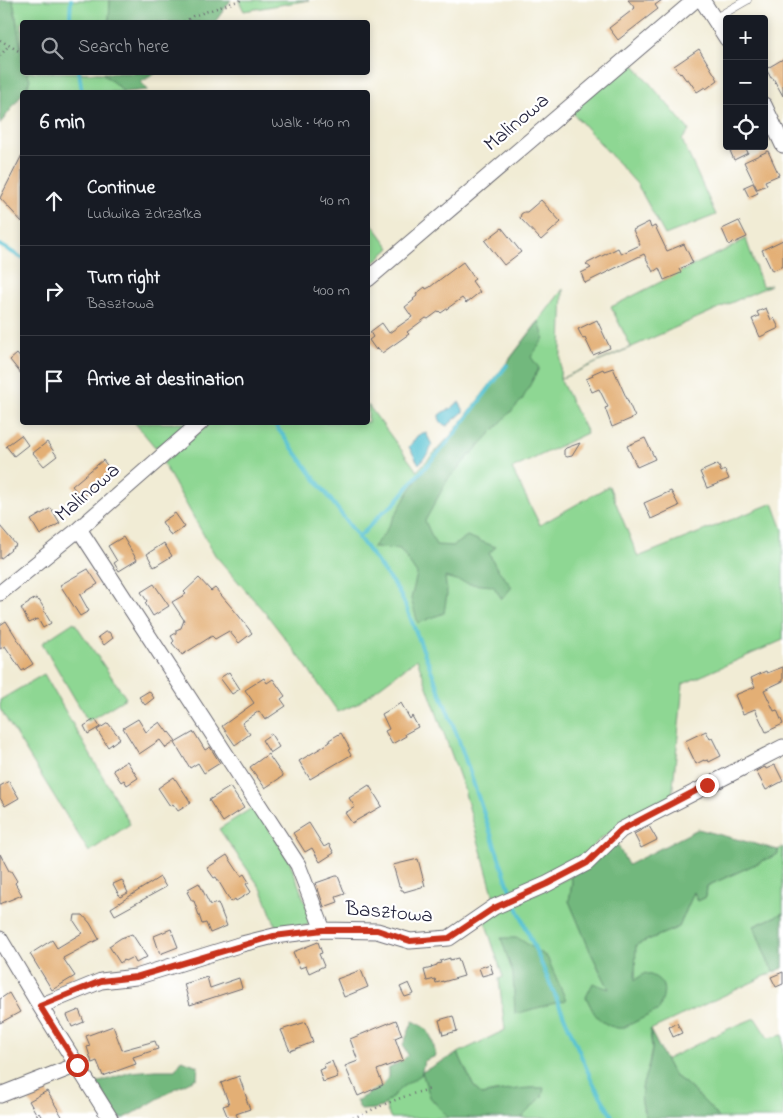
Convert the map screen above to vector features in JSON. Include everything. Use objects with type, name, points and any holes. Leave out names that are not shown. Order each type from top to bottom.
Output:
[{"type":"street","name":"Malinowa","points":[[370,277],[695,0]]},
{"type":"street","points":[[702,0],[723,33]]},
{"type":"street","points":[[768,113],[783,145]]},
{"type":"street","name":"Malinowa","points":[[0,593],[80,529],[198,425]]},
{"type":"street","points":[[80,529],[298,865],[323,930]]},
{"type":"street","name":"Basztowa","points":[[40,1006],[101,981],[136,977],[274,936],[323,930],[377,930],[410,941],[449,938],[494,908],[587,863],[621,830],[783,747]]},
{"type":"street","points":[[0,939],[110,1118]]},
{"type":"street","points":[[0,1095],[77,1065]]},
{"type":"lane","points":[[714,19],[748,0]]},
{"type":"path","points":[[187,20],[193,16],[241,0]]},
{"type":"path","points":[[0,40],[20,52]]},
{"type":"path","points":[[0,56],[9,45]]},
{"type":"path","points":[[352,1118],[393,1100],[431,1088]]},
{"type":"green space","points":[[0,0],[13,0],[20,42],[20,75],[28,75],[30,79],[27,87],[24,90],[20,90],[20,97],[0,124]]},
{"type":"green space","points":[[13,0],[110,0],[109,20],[20,20],[20,42]]},
{"type":"green space","points":[[110,0],[231,0],[216,20],[109,20]]},
{"type":"green space","points":[[309,0],[244,11],[239,1]]},
{"type":"green space","points":[[630,60],[689,130],[682,140],[716,215],[665,235],[637,184],[572,112]]},
{"type":"green space","points":[[28,75],[104,75],[123,90],[25,90],[29,83]]},
{"type":"green space","points":[[104,75],[153,75],[141,82],[148,90],[123,90]]},
{"type":"green space","points":[[370,221],[390,248],[370,266]]},
{"type":"green space","points":[[746,239],[762,286],[771,285],[560,379],[631,347],[611,307]]},
{"type":"green space","points":[[563,289],[560,379],[587,433],[512,469],[540,525],[609,486],[638,557],[773,503],[783,530],[783,640],[683,684],[672,797],[601,838],[579,860],[495,901],[463,786],[417,659],[357,704],[338,712],[304,663],[267,615],[215,555],[163,463],[208,425],[370,425],[370,408],[417,471],[453,433]]},
{"type":"green space","points":[[539,321],[544,338],[531,357],[539,368],[522,400],[448,479],[425,521],[436,545],[453,546],[467,536],[496,547],[489,553],[496,567],[512,587],[502,599],[493,586],[470,584],[445,577],[447,594],[444,613],[418,623],[411,599],[417,574],[400,549],[372,548],[384,534],[410,490],[436,453]]},
{"type":"green space","points":[[137,425],[189,425],[170,441],[155,447]]},
{"type":"green space","points":[[74,622],[126,698],[88,721],[42,643]]},
{"type":"green space","points":[[44,674],[130,824],[89,852],[0,709],[0,700]]},
{"type":"green space","points":[[255,806],[290,862],[311,918],[308,925],[277,930],[262,890],[219,829]]},
{"type":"green space","points":[[698,829],[778,850],[778,854],[707,886],[706,897],[698,901],[694,892],[679,927],[636,945],[635,980],[645,973],[658,979],[664,992],[659,1010],[623,1028],[610,1026],[598,1017],[586,997],[593,983],[609,989],[590,951],[569,901],[572,883],[570,877],[615,840],[628,865]]},
{"type":"green space","points":[[783,847],[783,913],[754,926],[768,962],[774,972],[650,1030],[652,1049],[643,1110],[647,1118],[521,1118],[531,1108],[532,1088],[481,1095],[473,1085],[458,1053],[505,1030],[499,979],[503,977],[485,921],[497,912],[570,877],[572,883],[569,901],[600,972],[635,945],[679,927],[694,892],[698,901],[706,897],[707,886],[778,854],[778,850]]},
{"type":"green space","points":[[783,913],[783,968],[774,972],[768,962],[754,926]]},
{"type":"green space","points":[[501,938],[518,938],[547,957],[566,1000],[515,1014],[513,974]]},
{"type":"green space","points":[[755,1018],[768,1038],[783,1035],[783,1118],[719,1118],[684,1082],[674,1076],[665,1060]]},
{"type":"green space","points":[[413,1021],[424,1027],[430,1035],[436,1056],[424,1061],[421,1075],[402,1087],[382,1107],[361,1110],[356,1101],[383,1085],[388,1077],[388,1069],[408,1055],[403,1045]]},
{"type":"green space","points":[[650,1030],[674,1076],[684,1082],[719,1118],[647,1118],[641,1099],[652,1049]]},
{"type":"green space","points":[[458,1053],[473,1085],[481,1095],[520,1089],[544,1088],[542,1097],[521,1118],[448,1118],[430,1097],[422,1072]]},
{"type":"green space","points":[[182,1060],[198,1066],[197,1078],[124,1118],[119,1118],[97,1083],[131,1072],[175,1070]]},
{"type":"green space","points":[[422,1072],[430,1097],[449,1118],[391,1118],[384,1100]]},
{"type":"water","points":[[459,402],[463,412],[447,426],[440,421],[439,415]]},
{"type":"water","points":[[426,433],[432,445],[419,464],[409,447],[417,436]]},
{"type":"building","points":[[628,0],[662,0],[655,5],[658,9],[618,40],[609,28],[635,8]]},
{"type":"building","points":[[699,49],[718,80],[706,89],[705,87],[697,92],[688,79],[686,80],[674,66]]},
{"type":"building","points":[[783,59],[783,96],[768,73],[768,68]]},
{"type":"building","points":[[730,150],[747,150],[748,153],[734,160]]},
{"type":"building","points":[[768,151],[779,175],[765,181],[767,185],[757,189],[744,162]]},
{"type":"building","points":[[20,159],[20,220],[0,198]]},
{"type":"building","points":[[753,183],[758,193],[749,197],[744,187]]},
{"type":"building","points":[[541,200],[561,222],[541,240],[520,218],[521,214],[527,212]]},
{"type":"building","points":[[739,221],[747,237],[729,245],[722,229]]},
{"type":"building","points":[[649,222],[651,228],[655,226],[667,251],[684,244],[693,263],[679,269],[681,273],[664,280],[659,268],[653,272],[644,254],[585,283],[581,273],[591,268],[586,264],[618,248],[621,254],[640,245],[633,230]]},
{"type":"building","points":[[502,228],[521,252],[504,265],[485,241]]},
{"type":"building","points":[[783,240],[783,266],[772,271],[762,250]]},
{"type":"building","points":[[463,262],[475,279],[472,281],[480,292],[466,303],[462,298],[441,313],[439,311],[428,319],[426,318],[407,332],[409,334],[382,353],[378,348],[376,350],[370,341],[373,337],[370,332],[382,323],[389,333],[412,317],[405,307],[414,300],[417,296],[416,294],[425,287],[426,289]]},
{"type":"building","points":[[766,308],[771,320],[774,318],[779,328],[760,337],[752,319],[759,316],[757,312]]},
{"type":"building","points":[[597,320],[610,348],[593,355],[585,338],[583,339],[578,329]]},
{"type":"building","points":[[17,354],[20,358],[20,372],[10,360]]},
{"type":"building","points":[[613,368],[635,417],[612,427],[605,408],[608,407],[599,389],[592,392],[586,379],[603,369],[604,371]]},
{"type":"building","points":[[21,435],[28,445],[14,456],[6,446]]},
{"type":"building","points":[[645,438],[655,459],[637,467],[627,446]]},
{"type":"building","points":[[47,442],[57,456],[44,466],[33,453]]},
{"type":"building","points":[[580,443],[572,456],[567,457],[564,455],[566,448]]},
{"type":"building","points":[[103,460],[112,472],[82,498],[72,486]]},
{"type":"building","points":[[718,464],[721,472],[725,470],[729,479],[707,488],[700,472]]},
{"type":"building","points":[[671,491],[679,506],[651,519],[644,503]]},
{"type":"building","points":[[51,508],[60,523],[40,535],[31,520]]},
{"type":"building","points":[[175,513],[185,527],[171,536],[162,522]]},
{"type":"building","points":[[0,526],[16,545],[0,559]]},
{"type":"building","points":[[123,537],[137,560],[119,571],[114,563],[117,561],[108,546]]},
{"type":"building","points":[[164,543],[172,556],[154,567],[147,554]]},
{"type":"building","points":[[88,569],[98,584],[80,595],[89,611],[80,616],[60,585]]},
{"type":"building","points":[[199,578],[211,591],[215,588],[252,633],[239,643],[229,631],[215,639],[212,636],[182,655],[172,643],[174,641],[171,636],[176,633],[176,630],[181,628],[184,620],[172,602],[186,594],[184,592]]},
{"type":"building","points":[[154,584],[169,606],[153,616],[141,592]]},
{"type":"building","points":[[36,598],[45,610],[51,623],[43,628],[38,619],[29,623],[21,608]]},
{"type":"building","points":[[6,621],[33,664],[22,671],[5,646],[0,649],[0,625]]},
{"type":"building","points":[[105,632],[109,632],[113,638],[104,645],[98,637]]},
{"type":"building","points":[[783,667],[783,681],[764,690],[774,711],[777,710],[783,724],[766,732],[755,709],[743,714],[735,695],[755,687],[751,678],[766,671],[767,673]]},
{"type":"building","points":[[229,672],[240,689],[232,694],[220,678]]},
{"type":"building","points":[[264,678],[267,683],[273,679],[285,696],[281,699],[286,706],[265,720],[259,711],[242,723],[250,734],[235,745],[222,726],[254,703],[245,690]]},
{"type":"building","points":[[149,691],[154,698],[145,705],[139,697]]},
{"type":"building","points":[[401,703],[410,719],[412,716],[418,727],[392,744],[385,731],[389,729],[382,714]]},
{"type":"building","points":[[95,719],[100,727],[88,734],[84,726]]},
{"type":"building","points":[[138,719],[146,732],[160,722],[176,741],[166,748],[160,740],[139,754],[123,728]]},
{"type":"building","points":[[108,723],[120,738],[108,747],[97,730]]},
{"type":"building","points":[[706,731],[710,739],[712,738],[721,756],[709,762],[704,760],[696,764],[685,741]]},
{"type":"building","points":[[194,732],[205,750],[210,747],[220,763],[204,773],[198,763],[190,768],[175,743]]},
{"type":"building","points":[[341,733],[350,749],[348,750],[351,755],[310,779],[299,761]]},
{"type":"building","points":[[271,734],[279,747],[270,753],[262,740]]},
{"type":"building","points":[[268,754],[283,776],[265,788],[250,767]]},
{"type":"building","points":[[127,761],[138,778],[127,785],[124,780],[121,782],[113,770]]},
{"type":"building","points":[[775,765],[783,781],[766,790],[756,771]]},
{"type":"building","points":[[174,777],[191,803],[178,811],[173,804],[170,806],[158,788]]},
{"type":"building","points":[[9,781],[19,798],[5,806],[0,798],[0,786]]},
{"type":"building","points":[[369,785],[382,806],[352,823],[345,813],[355,807],[349,798]]},
{"type":"building","points":[[230,787],[244,808],[223,822],[209,800]]},
{"type":"building","points":[[309,823],[324,847],[329,844],[334,853],[320,862],[312,848],[305,852],[293,833]]},
{"type":"building","points":[[649,826],[657,840],[641,848],[634,834]]},
{"type":"building","points":[[0,854],[17,881],[15,883],[22,895],[0,904]]},
{"type":"building","points":[[227,855],[241,876],[244,874],[249,882],[246,884],[251,892],[231,902],[216,877],[214,878],[207,868]]},
{"type":"building","points":[[418,859],[425,886],[404,892],[399,886],[393,865]]},
{"type":"building","points":[[338,876],[345,894],[336,897],[338,902],[324,907],[316,883]]},
{"type":"building","points":[[160,877],[166,887],[115,915],[111,908]]},
{"type":"building","points":[[122,880],[128,893],[120,897],[113,884]]},
{"type":"building","points":[[199,883],[210,905],[218,903],[227,926],[210,933],[206,923],[202,924],[194,901],[192,901],[187,892],[189,891],[188,889]]},
{"type":"building","points":[[75,915],[83,915],[99,939],[63,958],[75,976],[52,990],[30,954],[52,940],[57,948],[82,933],[74,921]]},
{"type":"building","points":[[171,929],[178,947],[160,954],[154,936]]},
{"type":"building","points":[[132,934],[147,957],[136,963],[133,957],[120,963],[109,946],[121,938]]},
{"type":"building","points":[[318,942],[322,953],[319,954],[324,966],[309,973],[306,966],[300,968],[293,952]]},
{"type":"building","points":[[450,958],[450,960],[458,958],[464,976],[436,983],[435,979],[427,981],[424,970],[432,968],[441,963],[440,961]]},
{"type":"building","points":[[490,964],[493,973],[482,976],[479,968]]},
{"type":"building","points":[[361,970],[368,987],[344,997],[337,979]]},
{"type":"building","points":[[783,972],[783,984],[776,987],[771,977]]},
{"type":"building","points":[[207,977],[210,988],[239,978],[242,988],[190,1005],[184,984]]},
{"type":"building","points":[[409,983],[414,994],[405,997],[400,987]]},
{"type":"building","points":[[9,993],[20,1012],[0,1023],[0,999]]},
{"type":"building","points":[[79,1010],[84,1022],[72,1027],[67,1015]]},
{"type":"building","points":[[453,1016],[457,1031],[443,1035],[439,1020]]},
{"type":"building","points":[[396,1020],[402,1035],[395,1038],[403,1060],[377,1070],[383,1085],[358,1096],[345,1066],[358,1061],[350,1039]]},
{"type":"building","points":[[306,1022],[313,1042],[290,1051],[281,1030]]},
{"type":"building","points":[[677,1023],[682,1033],[673,1037],[669,1027]]},
{"type":"building","points":[[113,1026],[122,1050],[155,1041],[158,1049],[133,1057],[136,1064],[103,1076],[97,1061],[92,1063],[87,1047],[90,1046],[86,1036]]},
{"type":"building","points":[[332,1061],[338,1077],[323,1082],[319,1070],[325,1068],[324,1064]]},
{"type":"building","points":[[239,1076],[250,1109],[236,1114],[238,1118],[228,1118],[223,1106],[229,1104],[221,1083]]},
{"type":"building","points":[[47,1091],[63,1118],[42,1118],[39,1113],[37,1115],[29,1101]]},
{"type":"waterway","points":[[71,0],[71,20]]},
{"type":"waterway","points":[[79,75],[82,90]]},
{"type":"waterway","points":[[0,245],[20,257]]},
{"type":"waterway","points":[[358,538],[382,513],[394,504],[453,436],[507,365]]},
{"type":"waterway","points":[[275,425],[397,589],[404,602],[457,735],[510,890]]},
{"type":"waterway","points":[[517,907],[592,1081],[613,1118]]},
{"type":"route","points":[[77,1065],[40,1006],[101,981],[136,977],[274,936],[323,930],[377,930],[410,941],[449,938],[494,908],[587,863],[621,830],[707,785]]}]
